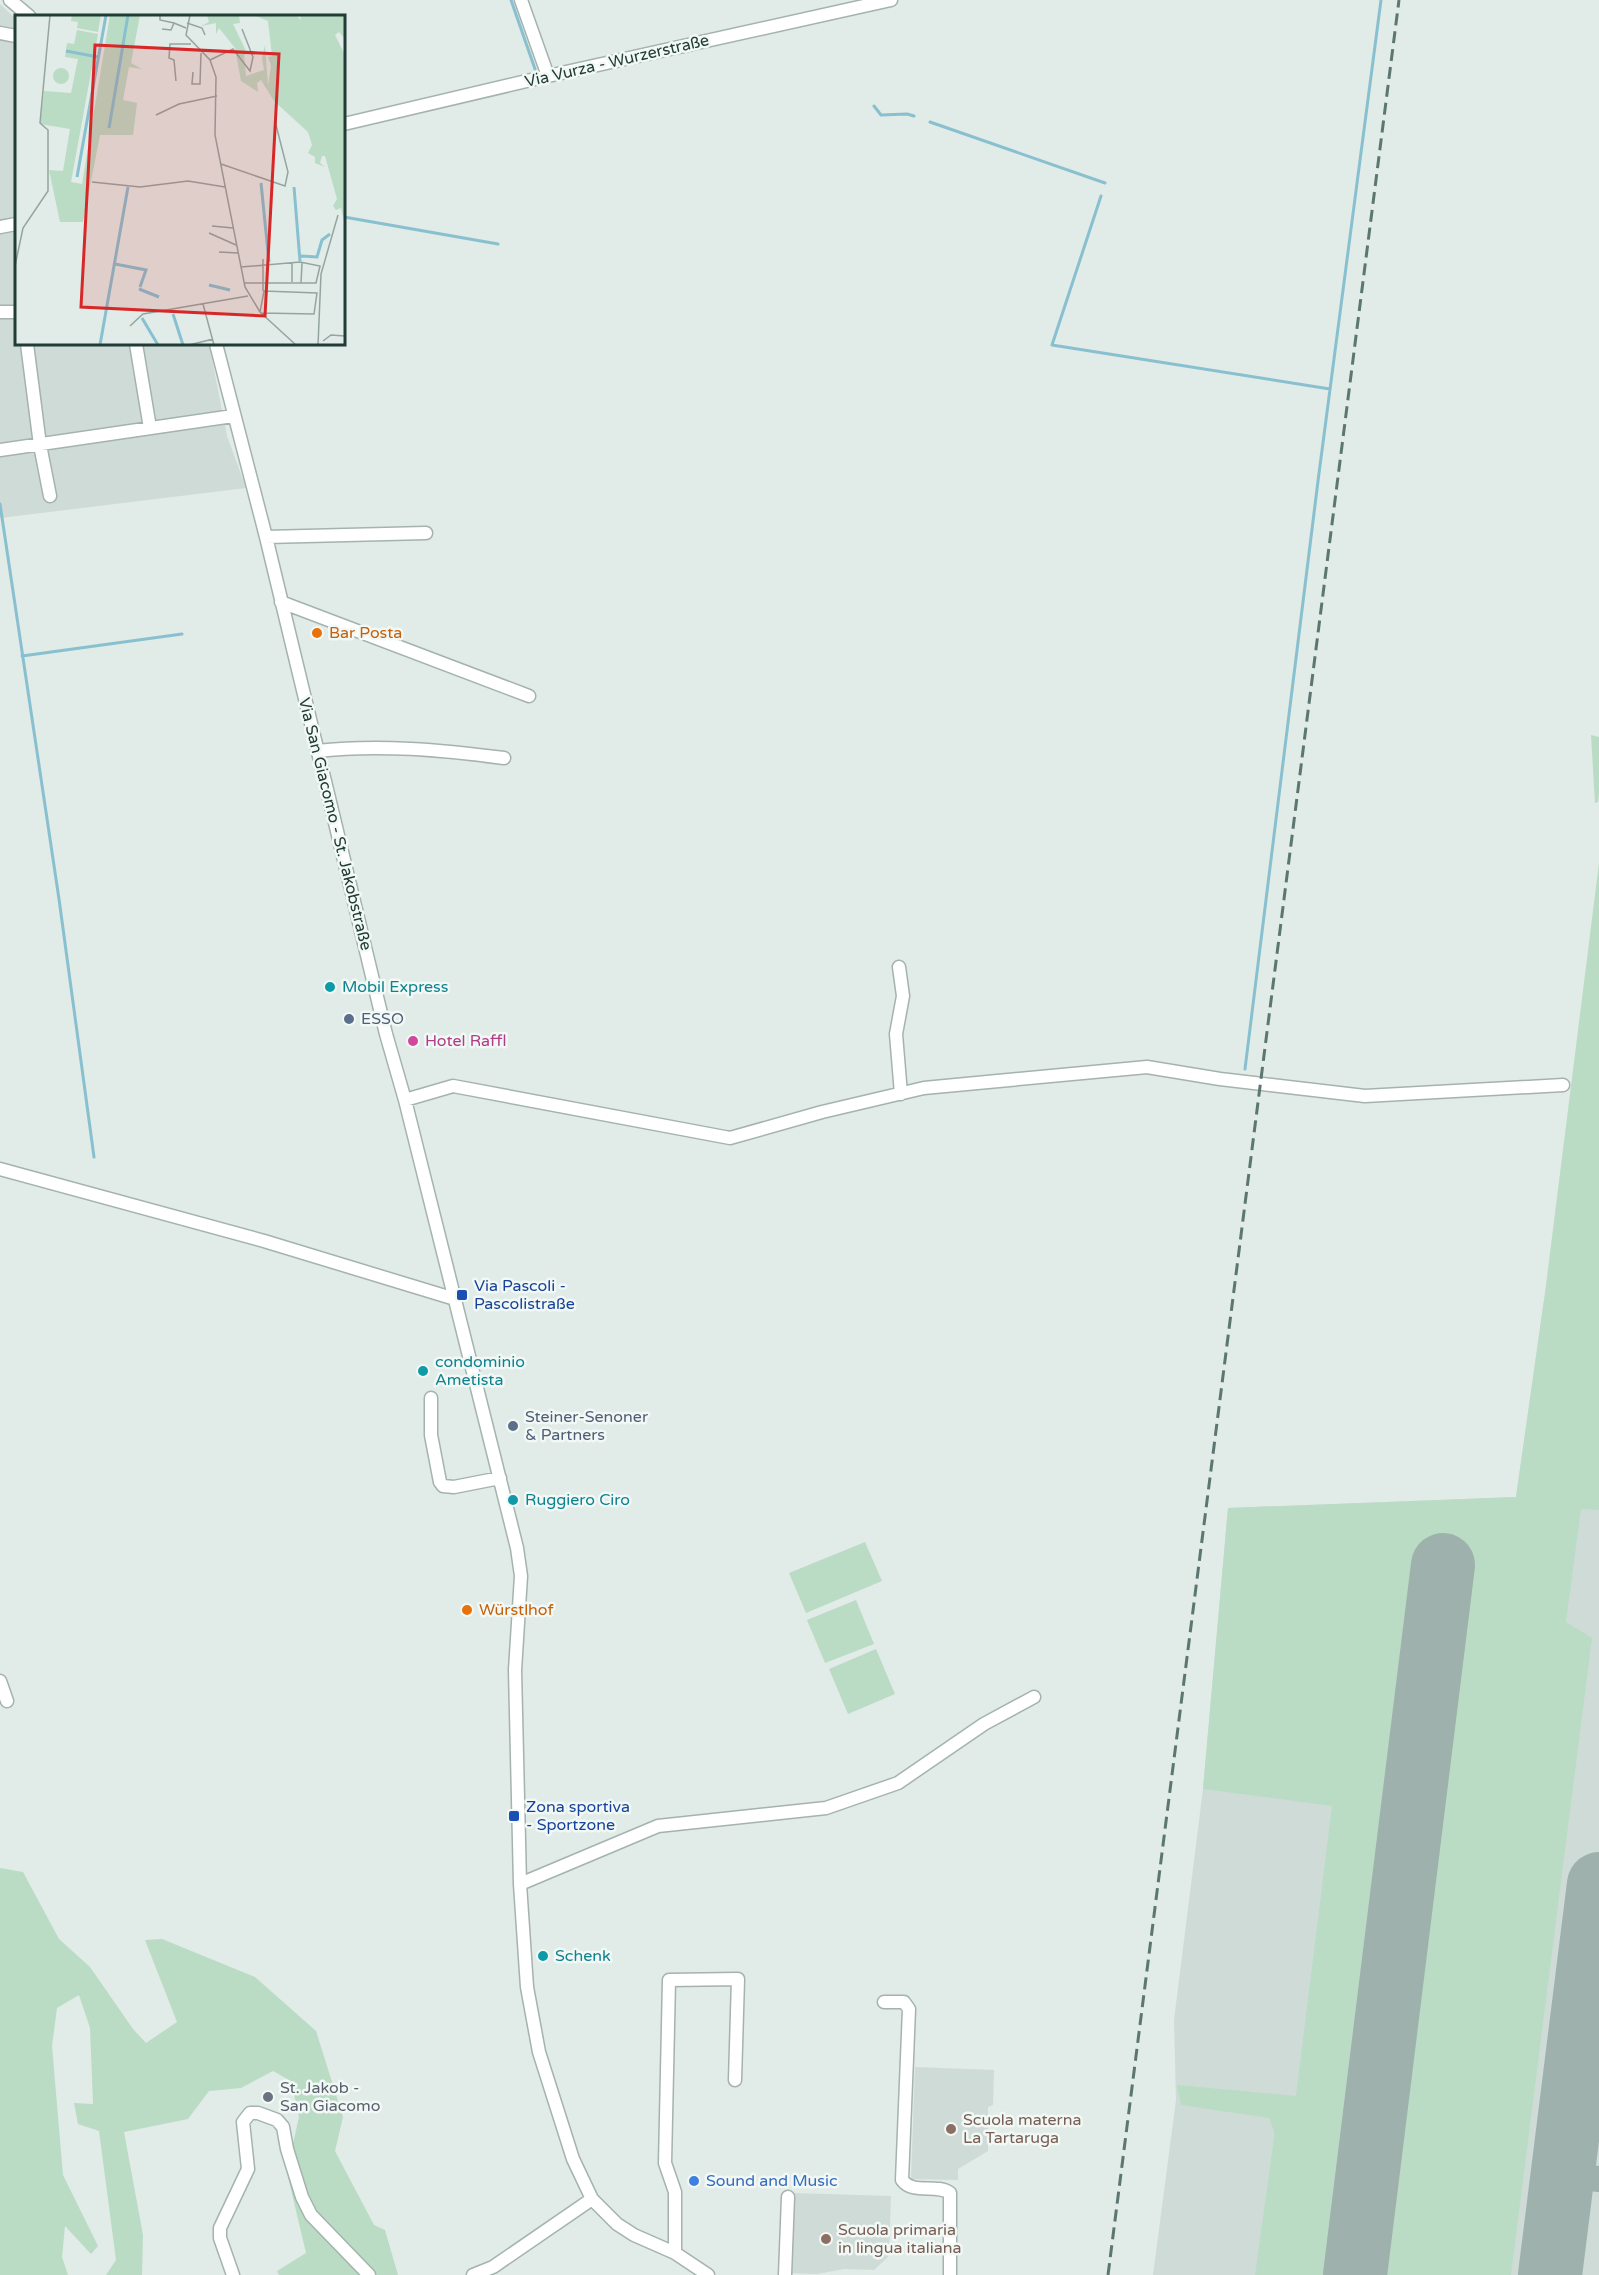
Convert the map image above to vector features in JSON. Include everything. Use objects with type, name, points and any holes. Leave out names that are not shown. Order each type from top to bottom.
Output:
[{"type":"street","points":[[10,0],[28,15]]},
{"type":"street","points":[[521,0],[548,76]]},
{"type":"street","name":"Via Vurza - Wurzerstraße","points":[[345,124],[891,0]]},
{"type":"street","points":[[0,227],[15,224]]},
{"type":"street","points":[[27,345],[40,445],[50,496]]},
{"type":"street","points":[[136,345],[150,428]]},
{"type":"street","name":"Via San Giacomo - St. Jakobstraße","points":[[216,345],[266,537],[386,1034],[405,1100],[518,1548],[521,1576],[515,1670],[520,1884],[527,1987],[539,2052],[573,2159],[592,2199],[617,2224],[634,2235],[675,2253],[708,2275]]},
{"type":"street","points":[[0,450],[233,416]]},
{"type":"street","points":[[266,537],[426,533]]},
{"type":"street","points":[[281,602],[529,696]]},
{"type":"street","points":[[317,752],[437,749],[504,758]]},
{"type":"street","points":[[899,967],[903,996],[896,1034],[901,1094]]},
{"type":"street","points":[[405,1100],[453,1086],[730,1138],[822,1112],[924,1088],[1148,1067],[1220,1079],[1365,1096],[1563,1084]]},
{"type":"street","points":[[0,1169],[264,1241],[455,1299]]},
{"type":"street","points":[[431,1398],[431,1435],[440,1482],[443,1486],[454,1487],[500,1478]]},
{"type":"street","points":[[0,1681],[7,1701]]},
{"type":"street","points":[[520,1884],[658,1826],[826,1808],[855,1799],[898,1783],[984,1724],[1034,1697]]},
{"type":"street","points":[[675,2253],[675,2192],[665,2163],[669,1980],[738,1979],[735,2080]]},
{"type":"street","points":[[884,2002],[904,2002],[909,2009],[902,2180],[910,2187],[944,2189],[950,2193],[950,2275]]},
{"type":"street","points":[[233,2275],[220,2238],[220,2228],[248,2169],[243,2122],[250,2113],[258,2113],[277,2120],[283,2127],[287,2149],[302,2197],[311,2215],[369,2275]]},
{"type":"street","points":[[785,2275],[788,2197]]},
{"type":"street","points":[[473,2275],[493,2267],[592,2199]]},
{"type":"shaded area","points":[[0,4],[15,18],[15,345],[209,345],[227,436],[246,488],[0,518]]},
{"type":"shaded area","points":[[1599,864],[1599,2275],[1153,2275],[1176,2100],[1174,2020],[1203,1789],[1228,1508],[1516,1497],[1546,1286]]},
{"type":"shaded area","name":"Scuola materna La Tartaruga","points":[[915,2067],[994,2070],[993,2105],[988,2107],[988,2151],[958,2169],[958,2180],[911,2179]]},
{"type":"shaded area","points":[[792,2193],[891,2196],[889,2256],[874,2270],[844,2269],[817,2274],[788,2273]]},
{"type":"green space","points":[[1591,735],[1599,737],[1599,794],[1598,802],[1595,803]]},
{"type":"green space","points":[[1599,864],[1599,1510],[1581,1509],[1566,1622],[1592,1638],[1511,2275],[1255,2275],[1274,2138],[1269,2118],[1181,2105],[1177,2085],[1296,2096],[1332,1806],[1203,1789],[1228,1508],[1516,1497],[1546,1286]]},
{"type":"green space","points":[[865,1542],[882,1581],[806,1613],[789,1573]]},
{"type":"green space","points":[[856,1600],[874,1644],[825,1663],[807,1620]]},
{"type":"green space","points":[[876,1649],[895,1694],[848,1714],[829,1669]]},
{"type":"green space","points":[[0,1868],[23,1872],[59,1939],[90,1967],[133,2029],[146,2043],[177,2022],[145,1940],[162,1939],[255,1977],[316,2031],[343,2117],[335,2151],[374,2225],[385,2230],[398,2275],[279,2275],[277,2271],[306,2253],[288,2177],[289,2161],[299,2117],[291,2081],[273,2071],[241,2088],[209,2091],[188,2119],[124,2132],[143,2235],[142,2275],[106,2275],[116,2260],[99,2131],[78,2124],[74,2103],[93,2104],[90,2028],[79,1995],[57,2008],[52,2046],[63,2175],[98,2246],[91,2254],[65,2226],[62,2257],[68,2275],[0,2275]]},
{"type":"waterway","points":[[511,0],[535,69]]},
{"type":"waterway","points":[[1245,1069],[1381,0]]},
{"type":"waterway","points":[[874,106],[881,115],[914,116]]},
{"type":"waterway","points":[[930,122],[1105,183]]},
{"type":"waterway","points":[[1101,196],[1052,345],[1330,389]]},
{"type":"waterway","points":[[345,217],[498,244]]},
{"type":"waterway","points":[[0,504],[59,899],[94,1157]]},
{"type":"waterway","points":[[22,656],[182,634]]},
{"type":"taxiway","points":[[1562,2174],[1599,2179]]},
{"type":"runway","points":[[1355,2275],[1443,1565]]},
{"type":"runway","points":[[1550,2275],[1599,1884]]},
{"type":"railway","points":[[1108,2275],[1399,0]]},
{"type":"place","name":"Bar Posta","points":[[317,633]]},
{"type":"place","name":"Mobil Express","points":[[330,987]]},
{"type":"place","name":"ESSO","points":[[349,1019]]},
{"type":"place","name":"Hotel Raffl","points":[[413,1041]]},
{"type":"place","name":"Via Pascoli - Pascolistraße","points":[[462,1295]]},
{"type":"place","name":"condominio Ametista","points":[[423,1371]]},
{"type":"place","name":"Steiner-Senoner & Partners","points":[[513,1426]]},
{"type":"place","name":"Ruggiero Ciro","points":[[513,1500]]},
{"type":"place","name":"Würstlhof","points":[[467,1610]]},
{"type":"place","name":"Zona sportiva - Sportzone","points":[[514,1816]]},
{"type":"place","name":"Schenk","points":[[543,1956]]},
{"type":"place","name":"St. Jakob - San Giacomo","points":[[268,2097]]},
{"type":"place","name":"Scuola materna La Tartaruga","points":[[951,2129]]},
{"type":"place","name":"Sound and Music","points":[[694,2181]]},
{"type":"place","name":"Scuola primaria in lingua italiana","points":[[826,2239]]}]
